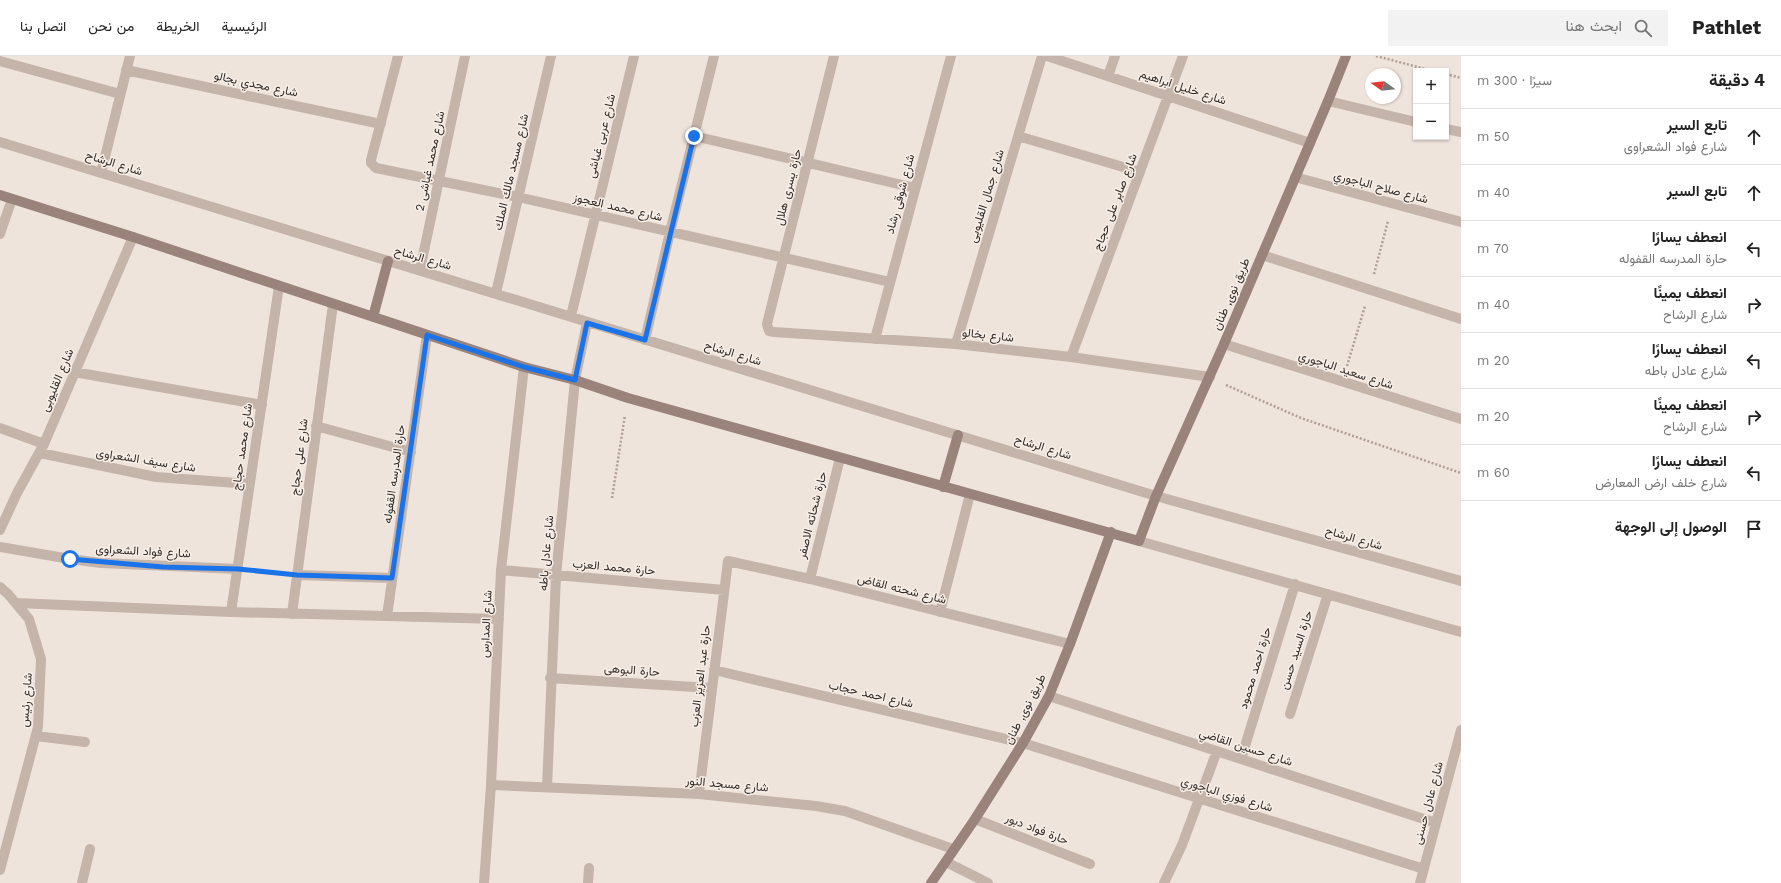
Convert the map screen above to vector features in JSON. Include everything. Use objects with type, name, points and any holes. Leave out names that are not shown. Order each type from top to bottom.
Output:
[{"type":"main road","name":"طريق نوى, طنان","points":[[1139,541],[1156,496],[1210,378],[1346,56]]},
{"type":"main road","points":[[0,195],[133,237],[524,367],[575,380],[628,398],[840,458],[1139,541]]},
{"type":"main road","points":[[373,317],[388,262]]},
{"type":"main road","points":[[943,487],[958,435]]},
{"type":"main road","name":"طريق نوى, طنان","points":[[931,883],[975,819],[1023,743],[1049,696],[1070,644],[1111,532]]},
{"type":"street","points":[[101,173],[130,56]]},
{"type":"street","points":[[381,124],[398,56]]},
{"type":"street","name":"شارع محمد غباشى 2","points":[[420,270],[465,56]]},
{"type":"street","name":"شارع مسجد مالك الملك","points":[[496,293],[551,56]]},
{"type":"street","name":"شارع عربى غباشى","points":[[571,316],[634,56]]},
{"type":"street","points":[[645,340],[670,232],[714,56]]},
{"type":"street","name":"حارة يسرى هلال","points":[[767,324],[834,56]]},
{"type":"street","name":"شارع شوقى رشاد","points":[[875,339],[952,56]]},
{"type":"street","name":"شارع جمال القليوبى","points":[[956,344],[1042,56]]},
{"type":"street","name":"شارع خليل ابراهيم","points":[[1047,56],[1310,143]]},
{"type":"street","points":[[1108,76],[1115,56]]},
{"type":"street","name":"شارع صابر على حجاج","points":[[1070,357],[1183,56]]},
{"type":"street","points":[[0,61],[120,94]]},
{"type":"street","name":"شارع مجدي بجالو","points":[[126,70],[381,124]]},
{"type":"street","points":[[1328,101],[1413,121]]},
{"type":"street","name":"شارع محمد العجوز","points":[[381,124],[371,163],[376,168],[518,197],[890,282]]},
{"type":"street","points":[[1449,130],[1461,132]]},
{"type":"street","points":[[694,136],[915,188]]},
{"type":"street","points":[[1018,136],[1140,172]]},
{"type":"street","name":"شارع الرشاح","points":[[0,142],[1156,496],[1461,581]]},
{"type":"street","name":"شارع صلاح الباجوري","points":[[1295,177],[1461,222]]},
{"type":"street","points":[[0,234],[12,199]]},
{"type":"street","name":"شارع القليوبى","points":[[0,530],[17,493],[42,448],[133,237]]},
{"type":"street","points":[[1262,255],[1461,319]]},
{"type":"street","name":"شارع محمد حجاج","points":[[232,612],[279,286]]},
{"type":"street","name":"شارع على حجاج","points":[[292,614],[333,304]]},
{"type":"street","name":"شارع عادل باطه","points":[[547,787],[550,678],[556,576],[575,380],[587,323]]},
{"type":"street","name":"شارع بخالو","points":[[767,324],[769,331],[774,332],[956,344],[1070,357],[1210,378]]},
{"type":"street","name":"حارة المدرسه القفوله","points":[[387,616],[427,335]]},
{"type":"street","name":"شارع سعيد الباجوري","points":[[1224,344],[1461,419]]},
{"type":"street","name":"شارع المدارس","points":[[484,883],[491,785],[501,570],[524,367]]},
{"type":"street","points":[[74,372],[262,404]]},
{"type":"street","points":[[316,426],[411,452]]},
{"type":"street","name":"شارع سيف الشعراوى","points":[[0,428],[42,448],[156,477],[250,484]]},
{"type":"street","name":"حارة شحاته الاصفر","points":[[810,579],[840,458]]},
{"type":"street","points":[[940,612],[970,494]]},
{"type":"street","points":[[1139,541],[1461,632]]},
{"type":"street","name":"شارع فواد الشعراوى","points":[[0,547],[101,563],[238,569]]},
{"type":"street","name":"شارع شحته القاض","points":[[728,561],[810,579],[1070,644]]},
{"type":"street","name":"حارة عبد العزيز العزب","points":[[699,794],[728,561]]},
{"type":"street","name":"حارة محمد العزب","points":[[501,570],[724,590]]},
{"type":"street","points":[[297,575],[392,578]]},
{"type":"street","name":"حارة احمد محمود","points":[[1241,760],[1295,584]]},
{"type":"street","name":"شارع رئيس","points":[[0,587],[30,619],[41,659],[38,727],[0,870]]},
{"type":"street","name":"حارة السيد حسن","points":[[1290,714],[1328,594]]},
{"type":"street","points":[[16,604],[292,614],[499,619]]},
{"type":"street","name":"شارع احمد حجاب","points":[[714,670],[1023,743]]},
{"type":"street","name":"حارة البوهى","points":[[550,678],[711,688]]},
{"type":"street","name":"شارع حسين القاضي","points":[[1049,696],[1436,823]]},
{"type":"street","name":"شارع عادل حسنى","points":[[1420,883],[1461,730]]},
{"type":"street","points":[[36,736],[85,742]]},
{"type":"street","name":"شارع فوزي الباجوري","points":[[1023,743],[1424,869]]},
{"type":"street","points":[[1164,883],[1182,845],[1217,751]]},
{"type":"street","name":"شارع مسجد النور","points":[[491,785],[699,794],[845,810],[953,849]]},
{"type":"street","name":"حارة فواد دبور","points":[[975,819],[1090,864]]},
{"type":"street","points":[[82,883],[90,849]]},
{"type":"street","points":[[946,862],[988,883]]},
{"type":"street","points":[[588,883],[589,868]]},
{"type":"path","points":[[1376,56],[1422,68]]},
{"type":"path","points":[[1449,75],[1461,78]]},
{"type":"path","points":[[1210,378],[1301,418],[1461,473]]},
{"type":"path","points":[[612,498],[628,398]]},
{"type":"path","points":[[238,569],[297,575]]},
{"type":"route","points":[[70,559],[101,563],[163,567],[238,569],[297,575],[392,578],[427,335],[524,367],[575,380],[587,323],[645,340],[694,136]]}]
